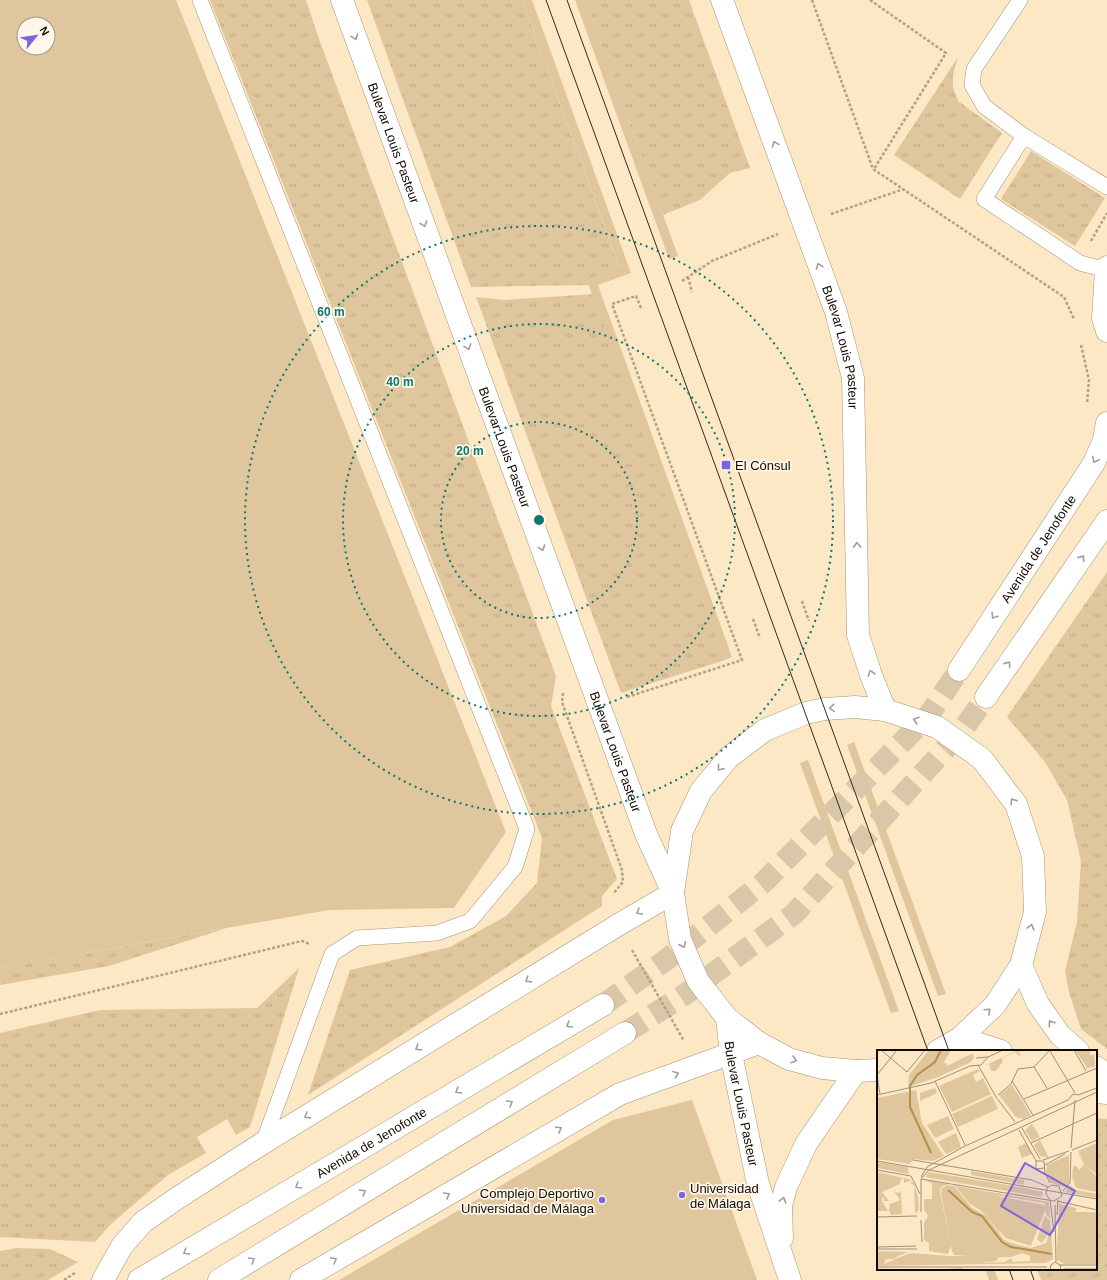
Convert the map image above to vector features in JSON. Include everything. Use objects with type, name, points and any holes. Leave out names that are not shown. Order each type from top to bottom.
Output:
[{"type":"street","name":"Bulevar Louis Pasteur","points":[[342,0],[646,834],[673,893]]},
{"type":"street","name":"Bulevar Louis Pasteur","points":[[722,0],[836,312],[853,378],[858,635],[871,675],[885,710]]},
{"type":"street","points":[[1106,269],[1103,318],[1107,331]]},
{"type":"street","name":"Avenida de Jenofonte","points":[[959,670],[1094,463],[1104,440],[1107,423]]},
{"type":"street","points":[[986,696],[1107,521]]},
{"type":"street","points":[[877,1070],[856,1071],[822,1068],[790,1059],[759,1044],[727,1018],[698,981],[680,938],[673,893],[682,831],[701,791],[729,757],[765,730],[806,713],[825,709],[855,707],[885,710],[937,727],[982,760],[1016,804],[1033,856],[1035,904],[1035,912],[1020,965],[995,1005],[960,1038],[940,1050]]},
{"type":"street","points":[[103,1280],[122,1246],[143,1222],[176,1199],[263,1143],[618,925],[673,893]]},
{"type":"street","points":[[1020,965],[1038,1004],[1060,1036],[1077,1050]]},
{"type":"street","name":"Avenida de Jenofonte","points":[[139,1280],[603,1005]]},
{"type":"street","name":"Bulevar Louis Pasteur","points":[[727,1018],[731,1054],[758,1184],[790,1280]]},
{"type":"street","points":[[218,1280],[625,1033]]},
{"type":"street","points":[[960,1038],[998,1050]]},
{"type":"street","points":[[301,1280],[620,1094],[759,1044]]},
{"type":"street","points":[[1097,1068],[1107,1074]]},
{"type":"street","name":"Bulevar Louis Pasteur","points":[[790,1280],[782,1237],[781,1206],[786,1187],[806,1144],[856,1071]]},
{"type":"street","points":[[1097,1092],[1107,1093]]},
{"type":"lane","points":[[200,0],[527,829],[514,867],[470,921],[437,933],[357,938],[332,954],[263,1143]]},
{"type":"lane","points":[[1020,0],[974,69],[972,85],[984,106],[1024,136],[1107,187]]},
{"type":"lane","points":[[1024,136],[984,199],[1080,263],[1106,269]]},
{"type":"path","points":[[812,0],[874,169],[1064,296],[1075,320]]},
{"type":"path","points":[[870,0],[946,53],[874,169]]},
{"type":"path","points":[[830,214],[904,189]]},
{"type":"path","points":[[1090,242],[1107,213]]},
{"type":"path","points":[[682,281],[712,261],[780,233]]},
{"type":"path","points":[[688,277],[692,292]]},
{"type":"path","points":[[622,698],[742,660],[612,304],[636,296],[641,308]]},
{"type":"path","points":[[1080,342],[1089,380],[1087,408]]},
{"type":"path","points":[[802,601],[809,621]]},
{"type":"path","points":[[753,619],[760,638]]},
{"type":"path","points":[[0,1014],[302,941],[332,954]]},
{"type":"green space","points":[[0,0],[176,0],[506,832],[454,908],[329,910],[0,968]]},
{"type":"green space","points":[[210,0],[306,0],[319,39],[556,676],[551,706],[617,879],[602,896],[602,906],[308,1095],[350,970],[450,947],[506,916],[537,883],[542,838]]},
{"type":"green space","points":[[367,0],[522,0],[620,269],[587,281],[589,285],[471,287]]},
{"type":"green space","points":[[522,0],[532,0],[631,273],[598,285],[732,657],[725,660],[587,281],[620,268]]},
{"type":"green space","points":[[575,0],[585,0],[678,256],[669,259]]},
{"type":"green space","points":[[585,0],[689,0],[750,168],[730,173],[700,200],[663,215]]},
{"type":"green space","points":[[958,57],[953,74],[953,87],[958,101],[1002,133],[960,199],[894,155]]},
{"type":"green space","points":[[1031,151],[1105,198],[1075,246],[1001,199]]},
{"type":"green space","points":[[593,294],[725,660],[621,693],[476,297],[505,300]]},
{"type":"green space","points":[[1107,572],[1107,1049],[1081,1029],[1069,992],[1065,971],[1077,922],[1081,861],[1067,800],[1045,762],[1007,717]]},
{"type":"green space","points":[[854,742],[946,994],[938,996],[847,745]]},
{"type":"green space","points":[[808,760],[899,1011],[891,1013],[800,763]]},
{"type":"green space","points":[[227,928],[109,966],[0,985],[0,968]]},
{"type":"green space","points":[[299,968],[250,1127],[236,1135],[227,1119],[197,1137],[206,1153],[168,1175],[110,1225],[95,1242],[0,1237],[0,1033],[100,1010],[257,1008]]},
{"type":"green space","name":"Complejo Deportivo Universidad de Málaga","points":[[692,1100],[757,1280],[339,1280],[613,1120]]},
{"type":"green space","points":[[1097,1118],[1107,1119],[1107,1280],[1048,1280],[1044,1270],[1097,1270]]},
{"type":"green space","points":[[16,1248],[50,1249],[78,1262],[48,1280],[0,1280],[0,1251]]},
{"type":"green space","points":[[985,1270],[994,1270],[998,1280],[989,1280]]},
{"type":"green space","points":[[1037,1270],[1044,1270],[1048,1280],[1041,1280]]},
{"type":"tunnel","points":[[603,1005],[666,960],[764,882],[929,715],[959,670]]},
{"type":"tunnel","points":[[625,1033],[687,993],[794,914],[961,732],[986,697]]},
{"type":"tram line","points":[[546,0],[928,1050]]},
{"type":"tram line","points":[[567,0],[949,1050]]},
{"type":"tram line","points":[[1009,1270],[1013,1280]]},
{"type":"tram line","points":[[1030,1270],[1034,1280]]},
{"type":"place","name":"El Cónsul","points":[[726,465]]},
{"type":"place","name":"Universidad de Málaga","points":[[682,1195]]},
{"type":"place","name":"Complejo Deportivo Universidad de Málaga","points":[[602,1200]]}]
